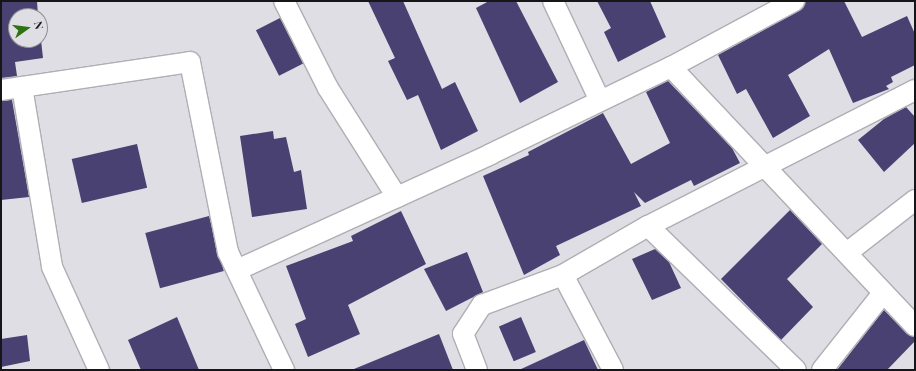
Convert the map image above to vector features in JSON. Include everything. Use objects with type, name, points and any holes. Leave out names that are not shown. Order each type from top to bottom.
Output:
[{"type":"street","points":[[284,1],[328,88],[397,197]]},
{"type":"street","points":[[553,1],[600,101]]},
{"type":"street","points":[[237,270],[397,197],[671,67],[794,1]]},
{"type":"street","points":[[1,90],[190,62],[228,252],[284,370]]},
{"type":"street","points":[[671,67],[848,252],[883,293],[915,326]]},
{"type":"street","points":[[22,87],[52,267],[97,370]]},
{"type":"street","points":[[477,370],[463,334],[482,305],[563,275],[648,226],[915,90]]},
{"type":"street","points":[[848,252],[915,200]]},
{"type":"street","points":[[648,226],[796,370]]},
{"type":"street","points":[[563,275],[613,370]]},
{"type":"street","points":[[822,370],[883,293]]},
{"type":"building","points":[[1,1],[37,1],[37,8],[8,8],[8,48],[42,48],[43,58],[15,62],[17,76],[1,78]]},
{"type":"building","points":[[368,1],[403,1],[442,89],[455,82],[478,131],[441,150],[418,95],[407,100],[388,61],[395,58]]},
{"type":"building","points":[[489,1],[516,1],[558,82],[520,103],[476,8]]},
{"type":"building","points":[[597,1],[650,1],[666,37],[618,62],[604,32],[611,28]]},
{"type":"building","points":[[806,1],[844,1],[862,37],[907,16],[915,34],[915,65],[891,77],[893,82],[886,86],[889,89],[853,103],[829,49],[788,75],[810,116],[773,138],[746,89],[737,94],[718,55],[799,11]]},
{"type":"building","points":[[280,18],[303,63],[279,76],[256,30]]},
{"type":"building","points":[[668,81],[732,148],[740,163],[694,186],[691,180],[645,203],[634,192],[641,206],[556,246],[560,255],[524,275],[483,176],[529,155],[528,152],[603,113],[631,164],[670,143],[646,92]]},
{"type":"building","points":[[12,100],[29,197],[1,200],[1,101]]},
{"type":"building","points":[[906,107],[915,117],[915,143],[884,172],[858,140],[884,119]]},
{"type":"building","points":[[273,131],[274,139],[286,137],[294,172],[301,170],[307,209],[252,217],[240,136]]},
{"type":"building","points":[[137,144],[147,188],[82,203],[72,159]]},
{"type":"building","points":[[790,210],[822,244],[787,279],[813,307],[781,340],[721,279]]},
{"type":"building","points":[[401,211],[426,264],[348,305],[360,334],[308,357],[295,324],[306,319],[286,266],[353,241],[351,236]]},
{"type":"building","points":[[209,216],[224,271],[160,288],[145,233]]},
{"type":"building","points":[[655,249],[669,262],[681,288],[652,300],[632,259]]},
{"type":"building","points":[[467,252],[483,292],[446,311],[424,269]]},
{"type":"building","points":[[884,310],[907,334],[915,337],[915,341],[887,370],[837,370]]},
{"type":"building","points":[[177,317],[199,370],[141,370],[128,340]]},
{"type":"building","points":[[521,317],[536,352],[514,361],[499,326]]},
{"type":"building","points":[[439,334],[453,370],[354,370],[354,369]]},
{"type":"building","points":[[27,335],[30,361],[1,367],[1,339]]},
{"type":"building","points":[[584,340],[598,370],[519,370]]}]
